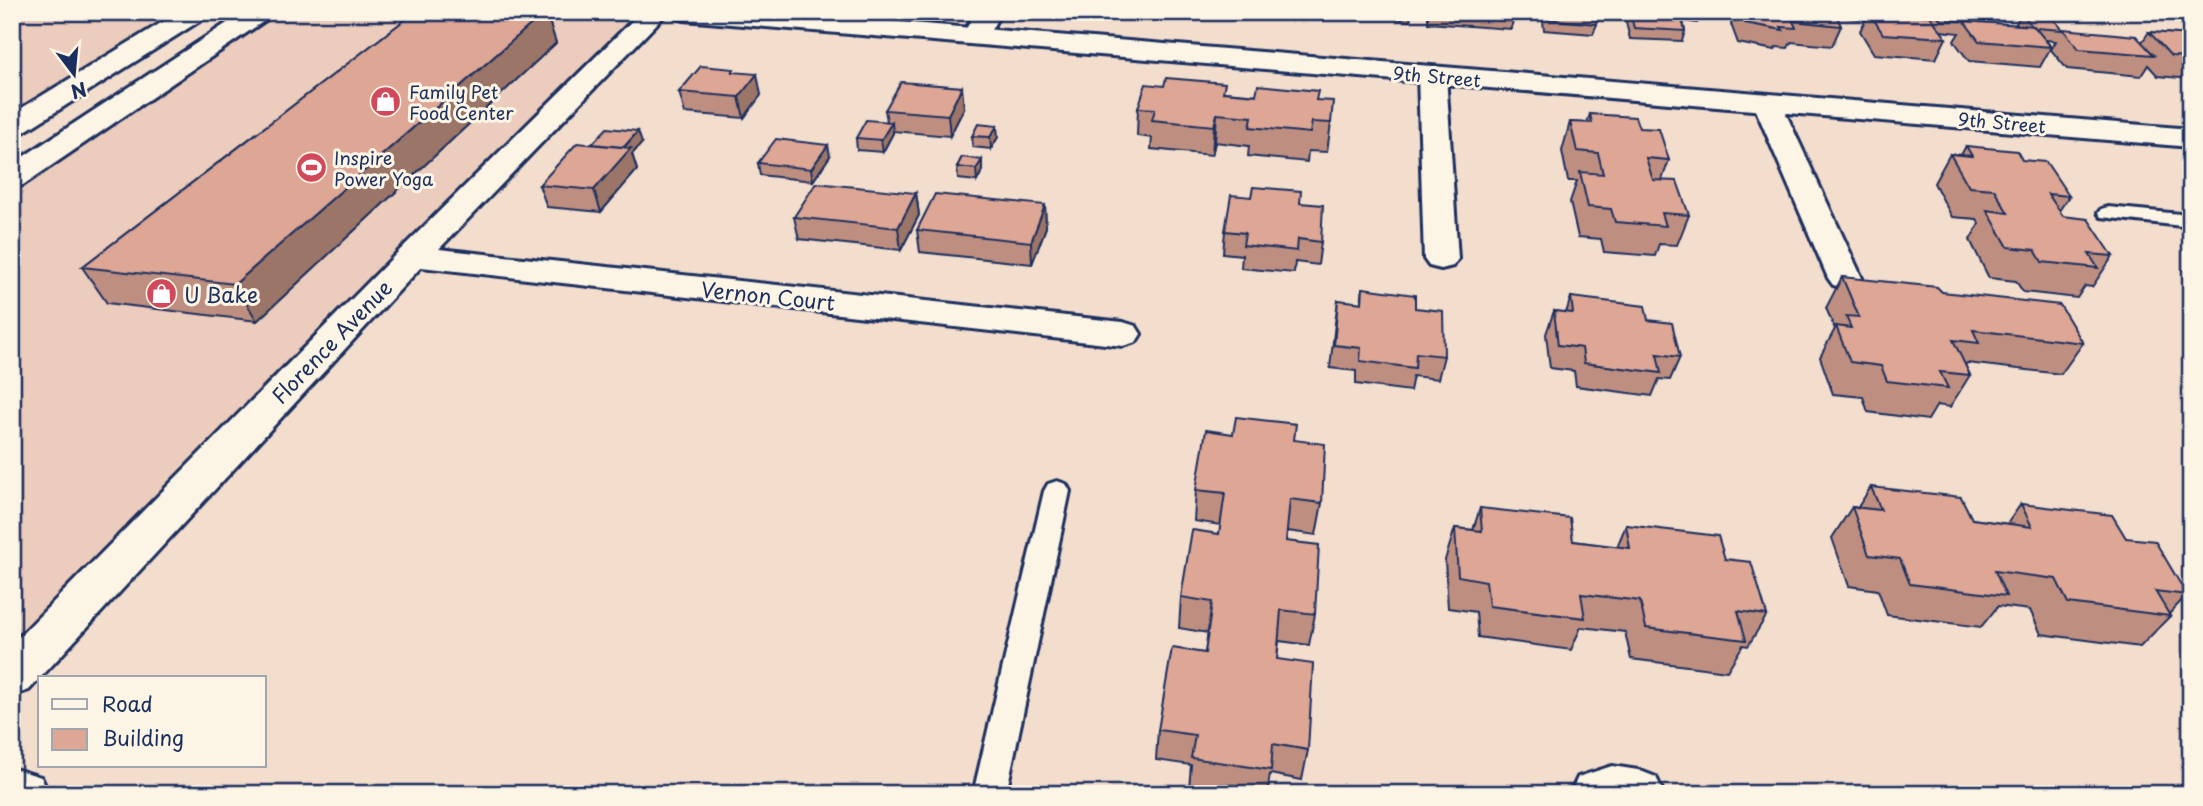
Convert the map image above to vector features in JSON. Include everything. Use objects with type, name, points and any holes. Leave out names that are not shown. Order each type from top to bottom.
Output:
[{"type":"street","points":[[12,127],[197,12]]},
{"type":"street","points":[[12,177],[261,12]]},
{"type":"street","name":"Florence Avenue","points":[[12,676],[413,256],[656,12]]},
{"type":"street","name":"9th Street","points":[[684,12],[982,24],[1432,75],[2188,141]]},
{"type":"street","points":[[1432,75],[1441,259]]},
{"type":"street","points":[[1767,103],[1845,278]]},
{"type":"street","name":"Vernon Court","points":[[413,256],[1124,334]]},
{"type":"street","points":[[1596,794],[1612,790],[1638,794]]},
{"type":"street","points":[[12,792],[23,794]]},
{"type":"lane","points":[[2108,213],[2191,221]]},
{"type":"lane","points":[[989,794],[1057,491]]},
{"type":"shaded area","points":[[12,12],[197,12],[12,127]]},
{"type":"shaded area","points":[[261,12],[656,12],[12,676],[12,178]]},
{"type":"building","points":[[415,12],[545,12],[235,284],[82,267]]},
{"type":"building","points":[[1546,12],[1594,12],[1597,24],[1547,19]]},
{"type":"building","points":[[1630,12],[1680,12],[1685,31],[1634,28]]},
{"type":"building","points":[[1741,12],[1835,12],[1841,26],[1793,21],[1796,28],[1781,27],[1783,30],[1745,23]]},
{"type":"building","points":[[1869,12],[1930,16],[1946,38],[1883,34]]},
{"type":"building","points":[[1935,12],[1960,12],[1967,21],[1941,20]]},
{"type":"building","points":[[2022,13],[2050,15],[2063,30],[2036,28]]},
{"type":"building","points":[[1964,21],[2034,26],[2051,47],[1979,41]]},
{"type":"building","points":[[2063,29],[2136,36],[2154,55],[2079,49]]},
{"type":"building","points":[[2149,32],[2191,35],[2191,57],[2171,56]]},
{"type":"building","points":[[701,66],[757,74],[739,97],[679,92]]},
{"type":"building","points":[[1166,78],[1225,83],[1223,92],[1256,95],[1258,85],[1318,91],[1316,100],[1333,101],[1331,123],[1312,122],[1310,133],[1250,127],[1252,117],[1217,114],[1214,126],[1152,120],[1155,109],[1138,108],[1146,84],[1164,86]]},
{"type":"building","points":[[901,82],[962,87],[948,115],[885,110]]},
{"type":"building","points":[[1590,114],[1635,117],[1639,128],[1659,129],[1669,160],[1646,158],[1653,180],[1677,181],[1689,215],[1662,213],[1666,226],[1615,222],[1611,209],[1588,207],[1580,172],[1603,174],[1598,153],[1577,151],[1570,122],[1592,123]]},
{"type":"building","points":[[866,120],[892,122],[881,140],[856,138]]},
{"type":"building","points":[[978,124],[997,126],[990,137],[972,136]]},
{"type":"building","points":[[607,128],[638,131],[624,147],[592,144]]},
{"type":"building","points":[[776,139],[828,145],[811,169],[758,163]]},
{"type":"building","points":[[577,143],[631,148],[594,190],[539,185]]},
{"type":"building","points":[[1966,146],[2017,151],[2022,160],[2046,162],[2069,196],[2048,194],[2063,216],[2088,219],[2113,256],[2089,254],[2098,268],[2042,262],[2035,250],[2008,247],[1987,210],[2008,213],[1994,189],[1969,187],[1950,154],[1972,156]]},
{"type":"building","points":[[962,157],[982,160],[976,169],[957,167]]},
{"type":"building","points":[[816,183],[916,193],[898,228],[794,217]]},
{"type":"building","points":[[1253,187],[1301,191],[1300,203],[1323,205],[1321,242],[1298,239],[1297,251],[1243,245],[1245,233],[1225,231],[1231,195],[1251,197]]},
{"type":"building","points":[[935,194],[1045,205],[1031,242],[917,230]]},
{"type":"building","points":[[1842,277],[1937,287],[1942,292],[2060,305],[2083,343],[1973,330],[1979,343],[1953,340],[1970,375],[1940,372],[1948,388],[1887,381],[1881,366],[1850,362],[1836,326],[1851,328],[1846,316],[1859,317]]},
{"type":"building","points":[[1363,288],[1415,295],[1415,308],[1443,311],[1444,356],[1416,353],[1415,368],[1360,361],[1361,348],[1334,345],[1338,300],[1362,303]]},
{"type":"building","points":[[1571,297],[1645,306],[1648,320],[1672,323],[1680,357],[1657,354],[1661,373],[1584,363],[1582,348],[1558,345],[1554,311],[1573,313]]},
{"type":"building","points":[[1236,417],[1296,424],[1294,440],[1325,444],[1322,503],[1290,499],[1286,541],[1319,545],[1315,614],[1281,610],[1277,659],[1313,664],[1308,750],[1273,744],[1271,770],[1191,758],[1195,735],[1158,730],[1172,648],[1205,653],[1212,602],[1181,597],[1192,530],[1219,534],[1225,493],[1196,490],[1206,430],[1233,434]]},
{"type":"building","points":[[1871,487],[1961,497],[1972,519],[2032,527],[2021,504],[2112,515],[2126,538],[2155,541],[2187,595],[2155,591],[2170,616],[2068,603],[2056,579],[1995,571],[2006,596],[1910,584],[1900,559],[1869,555],[1852,507],[1881,510]]},
{"type":"building","points":[[1480,508],[1570,518],[1573,541],[1630,548],[1626,525],[1718,536],[1725,559],[1751,562],[1767,615],[1738,611],[1746,640],[1646,628],[1640,601],[1581,594],[1585,618],[1489,606],[1486,581],[1458,576],[1455,528],[1482,531]]},
{"type":"place","name":"Family Pet Food Center","points":[[386,101]]},
{"type":"place","name":"Inspire Power Yoga","points":[[311,167]]},
{"type":"place","name":"U Bake","points":[[161,294]]}]
